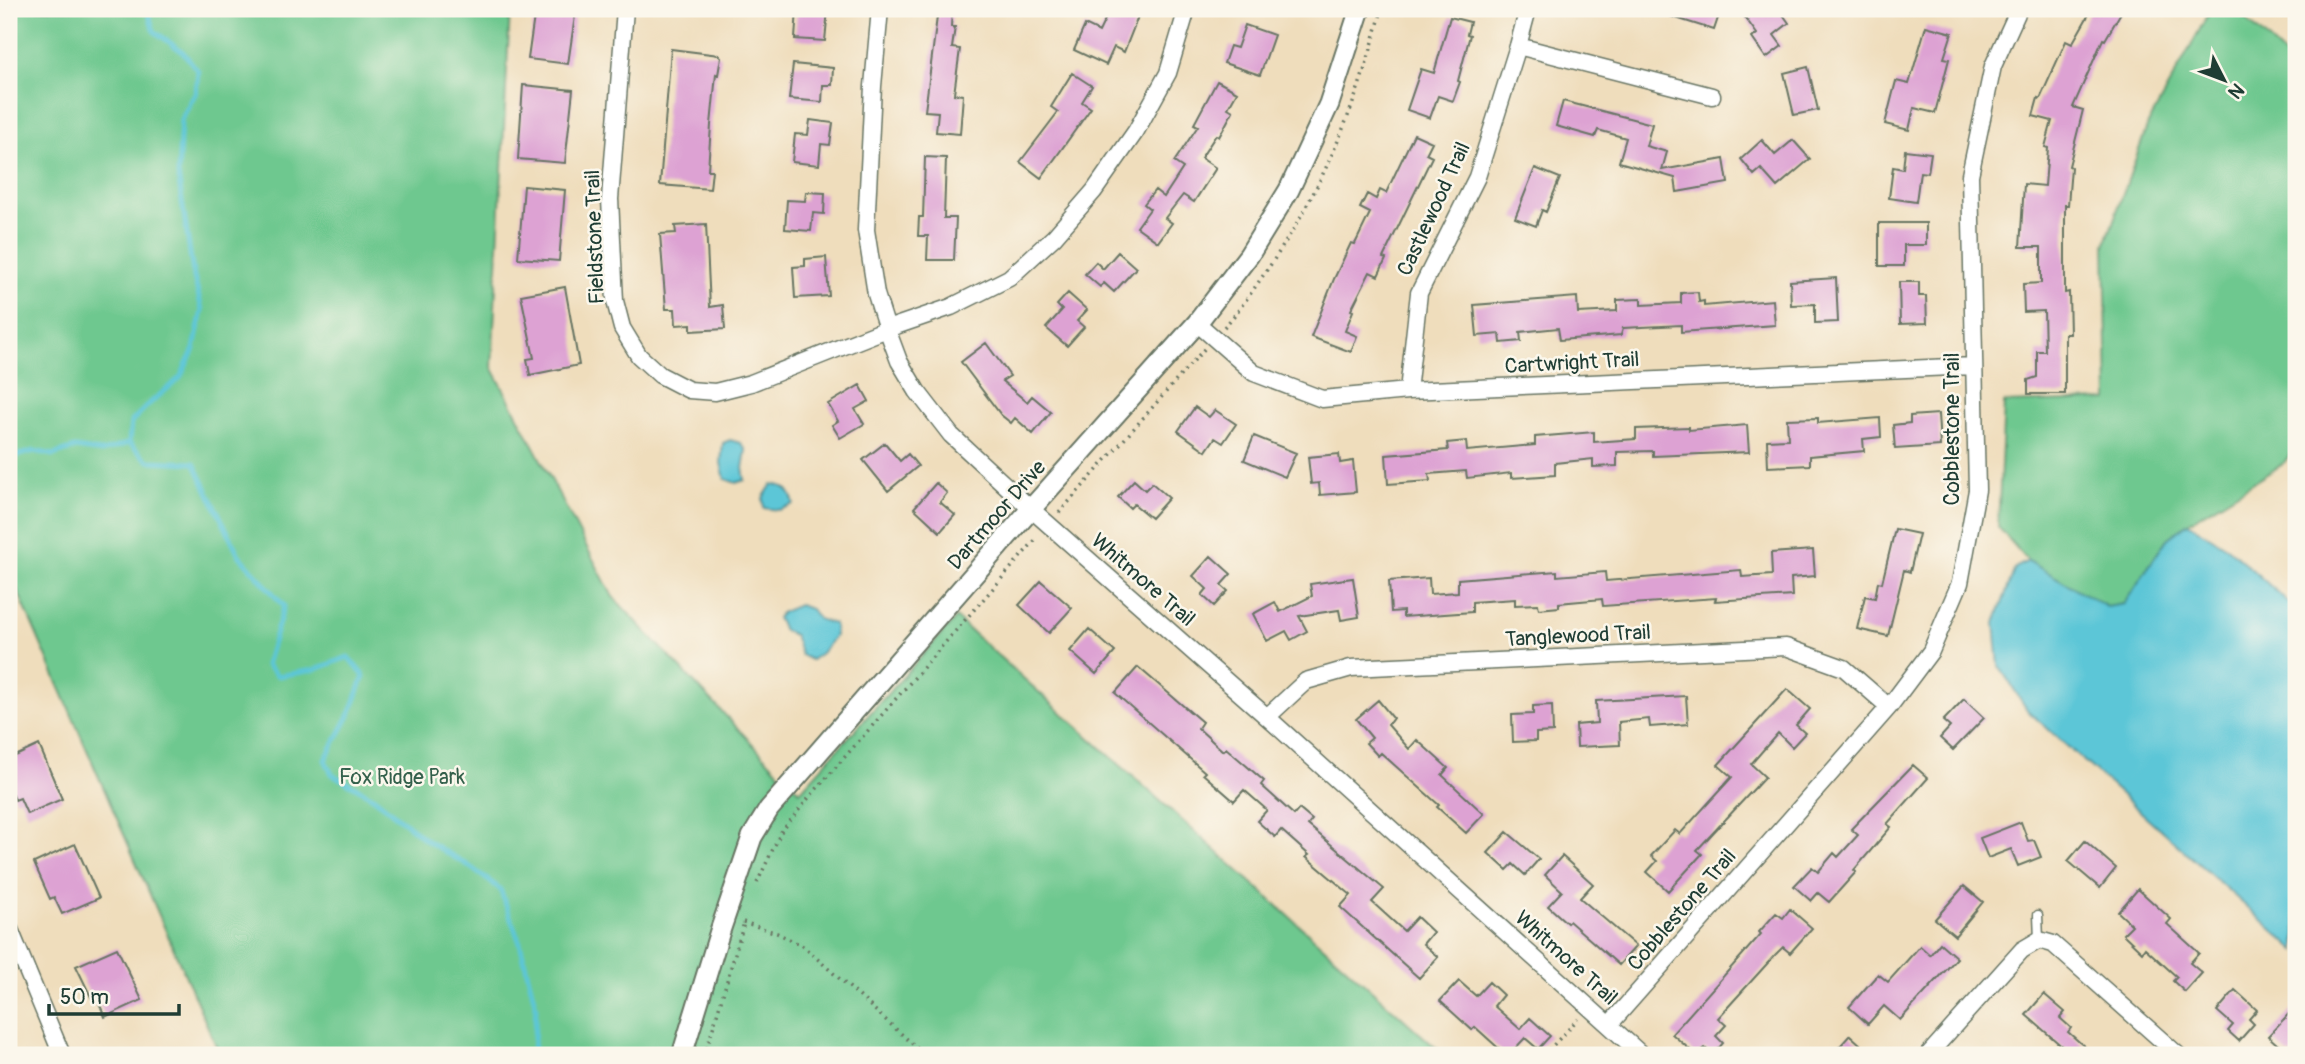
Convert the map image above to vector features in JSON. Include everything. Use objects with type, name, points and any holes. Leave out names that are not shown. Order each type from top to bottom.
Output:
[{"type":"street","name":"Fieldstone Trail","points":[[625,9],[610,199],[615,301],[622,328],[639,356],[660,375],[689,390],[715,392],[751,383],[887,329],[951,307],[1009,278],[1054,237],[1094,191],[1136,131],[1168,73],[1187,9]]},
{"type":"street","name":"Whitmore Trail","points":[[880,9],[873,86],[866,230],[876,294],[887,329],[899,361],[917,391],[951,435],[1031,509],[1267,717],[1642,1055]]},
{"type":"street","name":"Dartmoor Drive","points":[[682,1055],[752,837],[769,810],[1197,323],[1249,255],[1289,190],[1329,104],[1360,9]]},
{"type":"street","name":"Castlewood Trail","points":[[1408,391],[1419,293],[1477,177],[1528,9]]},
{"type":"street","name":"Cobblestone Trail","points":[[1609,1025],[1889,707],[1931,651],[1961,583],[1977,490],[1970,175],[1993,66],[2019,9]]},
{"type":"street","points":[[1518,46],[1712,96]]},
{"type":"street","name":"Cartwright Trail","points":[[1197,323],[1254,373],[1322,399],[1408,391],[1974,366]]},
{"type":"street","name":"Tanglewood Trail","points":[[1267,717],[1306,681],[1351,668],[1786,647],[1844,668],[1889,707]]},
{"type":"street","points":[[9,927],[62,1055]]},
{"type":"street","points":[[1928,1055],[2022,950],[2039,940],[2053,944],[2178,1055]]},
{"type":"lane","points":[[2038,915],[2039,940]]},
{"type":"path","points":[[725,915],[777,933],[803,946],[925,1055]]},
{"type":"path","points":[[1544,1055],[1590,1008]]},
{"type":"green space","name":"Fox Ridge Park","points":[[17,9],[510,9],[492,367],[613,597],[800,791],[956,618],[1444,1055],[220,1055],[9,571],[9,59],[15,56]]},
{"type":"green space","points":[[2211,9],[2235,9],[2296,66],[2296,446],[2283,464],[2167,539],[2124,604],[2107,607],[2028,561],[1998,527],[2004,403],[2108,400],[2105,245],[2148,124]]},
{"type":"water","points":[[730,440],[741,443],[746,450],[743,468],[745,480],[736,483],[725,479],[721,463],[723,443]]},
{"type":"water","points":[[772,484],[787,490],[794,504],[779,510],[764,508],[763,498]]},
{"type":"water","points":[[2188,523],[2228,548],[2296,609],[2296,951],[2028,711],[1999,666],[1995,623],[2015,568],[2028,561],[2107,607],[2124,604],[2167,539]]},
{"type":"water","points":[[799,605],[811,609],[818,619],[834,624],[835,636],[821,653],[811,660],[801,655],[794,635],[783,630],[777,618],[782,612]]},
{"type":"building","points":[[535,9],[576,9],[568,64],[528,59]]},
{"type":"building","points":[[797,9],[828,9],[825,41],[795,39]]},
{"type":"building","points":[[938,9],[952,9],[951,27],[955,27],[952,48],[960,49],[954,94],[963,95],[960,134],[936,132],[938,112],[925,111]]},
{"type":"building","points":[[1110,9],[1141,9],[1124,52],[1114,47],[1106,65],[1074,50],[1085,25],[1099,32]]},
{"type":"building","points":[[1658,9],[1721,9],[1714,30],[1657,12]]},
{"type":"building","points":[[1739,9],[1779,9],[1789,23],[1774,35],[1782,46],[1766,58],[1752,38],[1757,34]]},
{"type":"building","points":[[2092,9],[2123,9],[2105,40],[2103,39],[2073,107],[2083,110],[2069,166],[2068,205],[2065,205],[2065,293],[2069,292],[2070,334],[2065,334],[2065,394],[2028,394],[2028,380],[2037,377],[2037,351],[2045,351],[2044,311],[2024,312],[2023,284],[2041,283],[2041,247],[2020,247],[2024,184],[2045,186],[2048,148],[2045,147],[2052,121],[2033,116],[2038,98],[2040,99],[2066,41],[2072,44]]},
{"type":"building","points":[[1450,17],[1470,22],[1467,34],[1470,35],[1453,101],[1438,96],[1430,118],[1407,110],[1421,69],[1434,73]]},
{"type":"building","points":[[1245,25],[1274,35],[1260,75],[1224,63],[1230,46],[1237,48]]},
{"type":"building","points":[[1926,26],[1952,33],[1944,58],[1949,59],[1935,113],[1914,108],[1909,130],[1885,124],[1896,81],[1909,84]]},
{"type":"building","points":[[671,49],[721,57],[718,75],[716,74],[711,125],[708,170],[712,170],[710,189],[660,185]]},
{"type":"building","points":[[793,64],[833,68],[832,85],[823,85],[822,102],[789,99]]},
{"type":"building","points":[[1808,67],[1818,110],[1794,115],[1784,73]]},
{"type":"building","points":[[1072,73],[1092,86],[1082,102],[1091,108],[1041,178],[1020,162],[1058,112],[1051,107]]},
{"type":"building","points":[[1217,81],[1237,92],[1228,108],[1233,111],[1219,137],[1216,135],[1201,158],[1216,168],[1194,202],[1183,195],[1175,205],[1165,218],[1172,223],[1158,242],[1137,227],[1150,209],[1144,204],[1155,190],[1164,197],[1183,168],[1174,162],[1198,126],[1194,124]]},
{"type":"building","points":[[523,85],[573,90],[565,163],[518,159]]},
{"type":"building","points":[[1563,101],[1652,124],[1646,146],[1667,152],[1662,170],[1724,159],[1728,183],[1677,192],[1675,178],[1619,162],[1626,138],[1598,130],[1595,137],[1556,126]]},
{"type":"building","points":[[810,120],[833,123],[830,145],[821,144],[819,165],[792,162],[795,134],[808,135]]},
{"type":"building","points":[[1414,134],[1432,142],[1426,154],[1432,157],[1383,258],[1386,259],[1378,276],[1370,272],[1351,310],[1353,311],[1345,331],[1357,336],[1351,352],[1311,337],[1351,243],[1355,244],[1370,213],[1360,208],[1367,194],[1376,199],[1380,190],[1386,193]]},
{"type":"building","points":[[1762,140],[1775,155],[1793,140],[1810,159],[1777,187],[1761,169],[1754,175],[1741,159]]},
{"type":"building","points":[[1905,150],[1931,153],[1928,173],[1920,172],[1916,202],[1889,198],[1893,167],[1903,169]]},
{"type":"building","points":[[925,157],[946,158],[944,218],[956,218],[954,260],[927,260],[928,236],[918,236],[919,217],[923,217]]},
{"type":"building","points":[[1535,168],[1560,178],[1546,212],[1542,210],[1536,226],[1515,218]]},
{"type":"building","points":[[524,186],[565,190],[559,261],[518,258]]},
{"type":"building","points":[[806,192],[825,193],[824,214],[813,213],[811,231],[785,229],[787,200],[805,201]]},
{"type":"building","points":[[1879,223],[1926,223],[1926,245],[1904,245],[1904,266],[1879,266]]},
{"type":"building","points":[[706,224],[710,307],[723,305],[725,329],[691,331],[691,324],[676,325],[675,309],[666,309],[660,234],[676,233],[675,226]]},
{"type":"building","points":[[1118,252],[1136,268],[1114,292],[1104,283],[1100,287],[1085,274],[1096,262],[1103,269]]},
{"type":"building","points":[[826,257],[829,296],[795,298],[793,267],[805,266],[805,259]]},
{"type":"building","points":[[1836,278],[1838,322],[1815,323],[1815,304],[1791,305],[1790,281]]},
{"type":"building","points":[[1899,282],[1919,282],[1919,296],[1926,296],[1927,323],[1900,324]]},
{"type":"building","points":[[565,287],[579,365],[530,375],[527,359],[534,358],[521,295]]},
{"type":"building","points":[[1698,292],[1699,302],[1704,301],[1704,306],[1773,300],[1775,325],[1681,332],[1681,325],[1623,328],[1621,335],[1560,340],[1558,328],[1520,332],[1521,341],[1501,343],[1500,334],[1477,336],[1474,305],[1577,297],[1578,313],[1617,311],[1617,300],[1641,299],[1641,305],[1681,303],[1681,293]]},
{"type":"building","points":[[1068,293],[1087,310],[1077,321],[1084,327],[1067,346],[1046,328],[1062,310],[1057,305]]},
{"type":"building","points":[[986,343],[1010,376],[1002,381],[1027,402],[1032,396],[1051,412],[1033,434],[1015,418],[1011,423],[1001,415],[961,362]]},
{"type":"building","points":[[860,385],[869,401],[855,409],[864,424],[840,438],[832,425],[838,421],[828,404]]},
{"type":"building","points":[[1195,407],[1209,417],[1215,410],[1236,424],[1223,443],[1215,438],[1206,451],[1178,431]]},
{"type":"building","points":[[1938,414],[1940,446],[1895,449],[1893,425],[1910,423],[1910,416]]},
{"type":"building","points":[[1818,418],[1818,423],[1880,418],[1881,437],[1863,439],[1864,451],[1810,456],[1810,465],[1768,467],[1767,440],[1788,439],[1787,419]]},
{"type":"building","points":[[1747,425],[1749,452],[1653,456],[1653,451],[1617,452],[1617,466],[1593,467],[1593,459],[1555,463],[1555,475],[1511,478],[1511,473],[1467,478],[1466,471],[1429,474],[1430,481],[1388,484],[1386,455],[1448,450],[1447,443],[1466,441],[1467,451],[1535,445],[1535,437],[1594,432],[1594,442],[1636,439],[1636,429],[1689,427],[1689,430]]},
{"type":"building","points":[[1254,436],[1296,453],[1285,477],[1244,460]]},
{"type":"building","points":[[885,443],[900,461],[908,454],[918,466],[888,491],[863,460]]},
{"type":"building","points":[[1339,454],[1340,463],[1353,461],[1356,492],[1320,495],[1319,483],[1311,484],[1308,457]]},
{"type":"building","points":[[1134,480],[1145,490],[1152,483],[1169,498],[1151,518],[1134,504],[1130,508],[1118,497]]},
{"type":"building","points":[[936,483],[947,493],[940,502],[955,515],[940,532],[914,508]]},
{"type":"building","points":[[1895,529],[1919,534],[1910,572],[1904,570],[1888,636],[1857,629],[1865,596],[1875,598],[1878,582],[1882,583]]},
{"type":"building","points":[[1813,550],[1815,576],[1791,578],[1792,596],[1603,606],[1602,599],[1559,603],[1559,607],[1539,609],[1538,604],[1515,605],[1515,599],[1472,602],[1472,612],[1403,617],[1403,611],[1391,612],[1389,581],[1429,578],[1430,594],[1458,592],[1458,579],[1557,571],[1557,576],[1605,572],[1606,581],[1741,570],[1742,577],[1772,575],[1771,553]]},
{"type":"building","points":[[1211,556],[1231,574],[1221,585],[1228,591],[1214,606],[1202,595],[1207,589],[1193,576]]},
{"type":"building","points":[[1353,578],[1359,617],[1341,620],[1339,610],[1299,616],[1307,631],[1291,640],[1286,631],[1267,641],[1253,614],[1275,602],[1280,612],[1312,596],[1310,584]]},
{"type":"building","points":[[1041,581],[1072,608],[1049,633],[1019,605]]},
{"type":"building","points":[[1089,629],[1115,652],[1096,674],[1070,651]]},
{"type":"building","points":[[1138,667],[1202,722],[1198,728],[1223,751],[1226,748],[1264,781],[1261,785],[1294,815],[1299,809],[1312,820],[1308,825],[1384,889],[1372,902],[1404,931],[1417,917],[1433,932],[1423,944],[1438,957],[1419,978],[1340,907],[1351,895],[1306,857],[1309,855],[1281,830],[1275,837],[1257,821],[1267,810],[1244,790],[1234,801],[1115,693]]},
{"type":"building","points":[[1787,689],[1810,709],[1796,725],[1805,733],[1792,747],[1778,733],[1751,764],[1765,777],[1697,850],[1702,854],[1668,891],[1647,872],[1657,861],[1651,856],[1675,830],[1680,834],[1732,777],[1718,765]]},
{"type":"building","points":[[1686,696],[1688,724],[1650,727],[1649,719],[1619,722],[1620,745],[1577,747],[1576,725],[1597,723],[1596,701]]},
{"type":"building","points":[[1964,699],[1984,718],[1953,750],[1940,738],[1950,727],[1943,721]]},
{"type":"building","points":[[1378,700],[1393,718],[1388,725],[1409,749],[1417,740],[1448,768],[1442,775],[1484,814],[1466,833],[1437,807],[1439,805],[1381,753],[1378,756],[1366,743],[1372,738],[1356,719]]},
{"type":"building","points":[[1552,705],[1553,732],[1536,733],[1536,741],[1513,742],[1512,715],[1533,714],[1533,706]]},
{"type":"building","points":[[39,745],[62,799],[27,814],[20,798],[15,800],[9,786],[9,759]]},
{"type":"building","points":[[1913,765],[1928,778],[1887,824],[1891,827],[1829,902],[1818,893],[1811,901],[1794,886],[1812,867],[1818,872],[1834,853],[1838,857],[1858,835],[1851,829]]},
{"type":"building","points":[[2021,822],[2028,841],[2034,840],[2041,857],[2018,866],[2011,849],[1988,858],[1980,838]]},
{"type":"building","points":[[1507,832],[1539,859],[1525,875],[1513,864],[1507,870],[1488,853]]},
{"type":"building","points":[[2085,841],[2116,868],[2100,888],[2068,861]]},
{"type":"building","points":[[75,844],[99,898],[62,914],[54,897],[50,899],[34,863]]},
{"type":"building","points":[[1562,856],[1593,884],[1580,898],[1636,946],[1619,965],[1548,906],[1562,891],[1545,875]]},
{"type":"building","points":[[1964,886],[1983,902],[1955,936],[1935,919]]},
{"type":"building","points":[[2138,889],[2171,919],[2167,924],[2199,953],[2190,963],[2202,973],[2185,992],[2173,981],[2177,977],[2145,948],[2142,952],[2123,934],[2132,925],[2118,912]]},
{"type":"building","points":[[1790,909],[1812,928],[1790,953],[1783,947],[1718,1018],[1726,1025],[1716,1036],[1723,1043],[1713,1055],[1705,1048],[1696,1055],[1672,1034],[1761,934],[1759,932],[1776,913],[1783,918]]},
{"type":"building","points":[[1940,943],[1957,958],[1900,1020],[1884,1006],[1868,1024],[1849,1007],[1878,974],[1888,982],[1920,946],[1930,955]]},
{"type":"building","points":[[117,948],[142,1000],[105,1017],[97,998],[93,1001],[76,966]]},
{"type":"building","points":[[1459,981],[1476,996],[1489,982],[1503,995],[1494,1006],[1520,1029],[1530,1018],[1550,1036],[1538,1049],[1525,1038],[1506,1055],[1475,1027],[1472,1030],[1440,1001]]},
{"type":"building","points":[[2235,990],[2257,1010],[2249,1019],[2254,1024],[2239,1041],[2228,1031],[2233,1025],[2217,1011]]},
{"type":"building","points":[[2044,994],[2065,1012],[2060,1018],[2071,1028],[2068,1032],[2094,1055],[2072,1055],[2026,1015]]},
{"type":"building","points":[[2296,1006],[2296,1055],[2289,1055],[2268,1036]]},
{"type":"building","points":[[1850,1035],[1872,1055],[1832,1055]]},
{"type":"waterway","points":[[147,9],[154,31],[183,52],[198,71],[196,92],[181,120],[178,175],[193,273],[202,310],[194,349],[180,378],[131,422],[129,443],[149,461],[194,463],[239,555],[284,606],[266,665],[278,676],[314,670],[348,657],[364,676],[351,712],[325,760],[332,774],[373,797],[427,841],[466,864],[500,889],[520,943],[536,1007],[533,1055]]},
{"type":"waterway","points":[[9,458],[34,451],[53,455],[75,448],[102,452],[129,443]]}]
